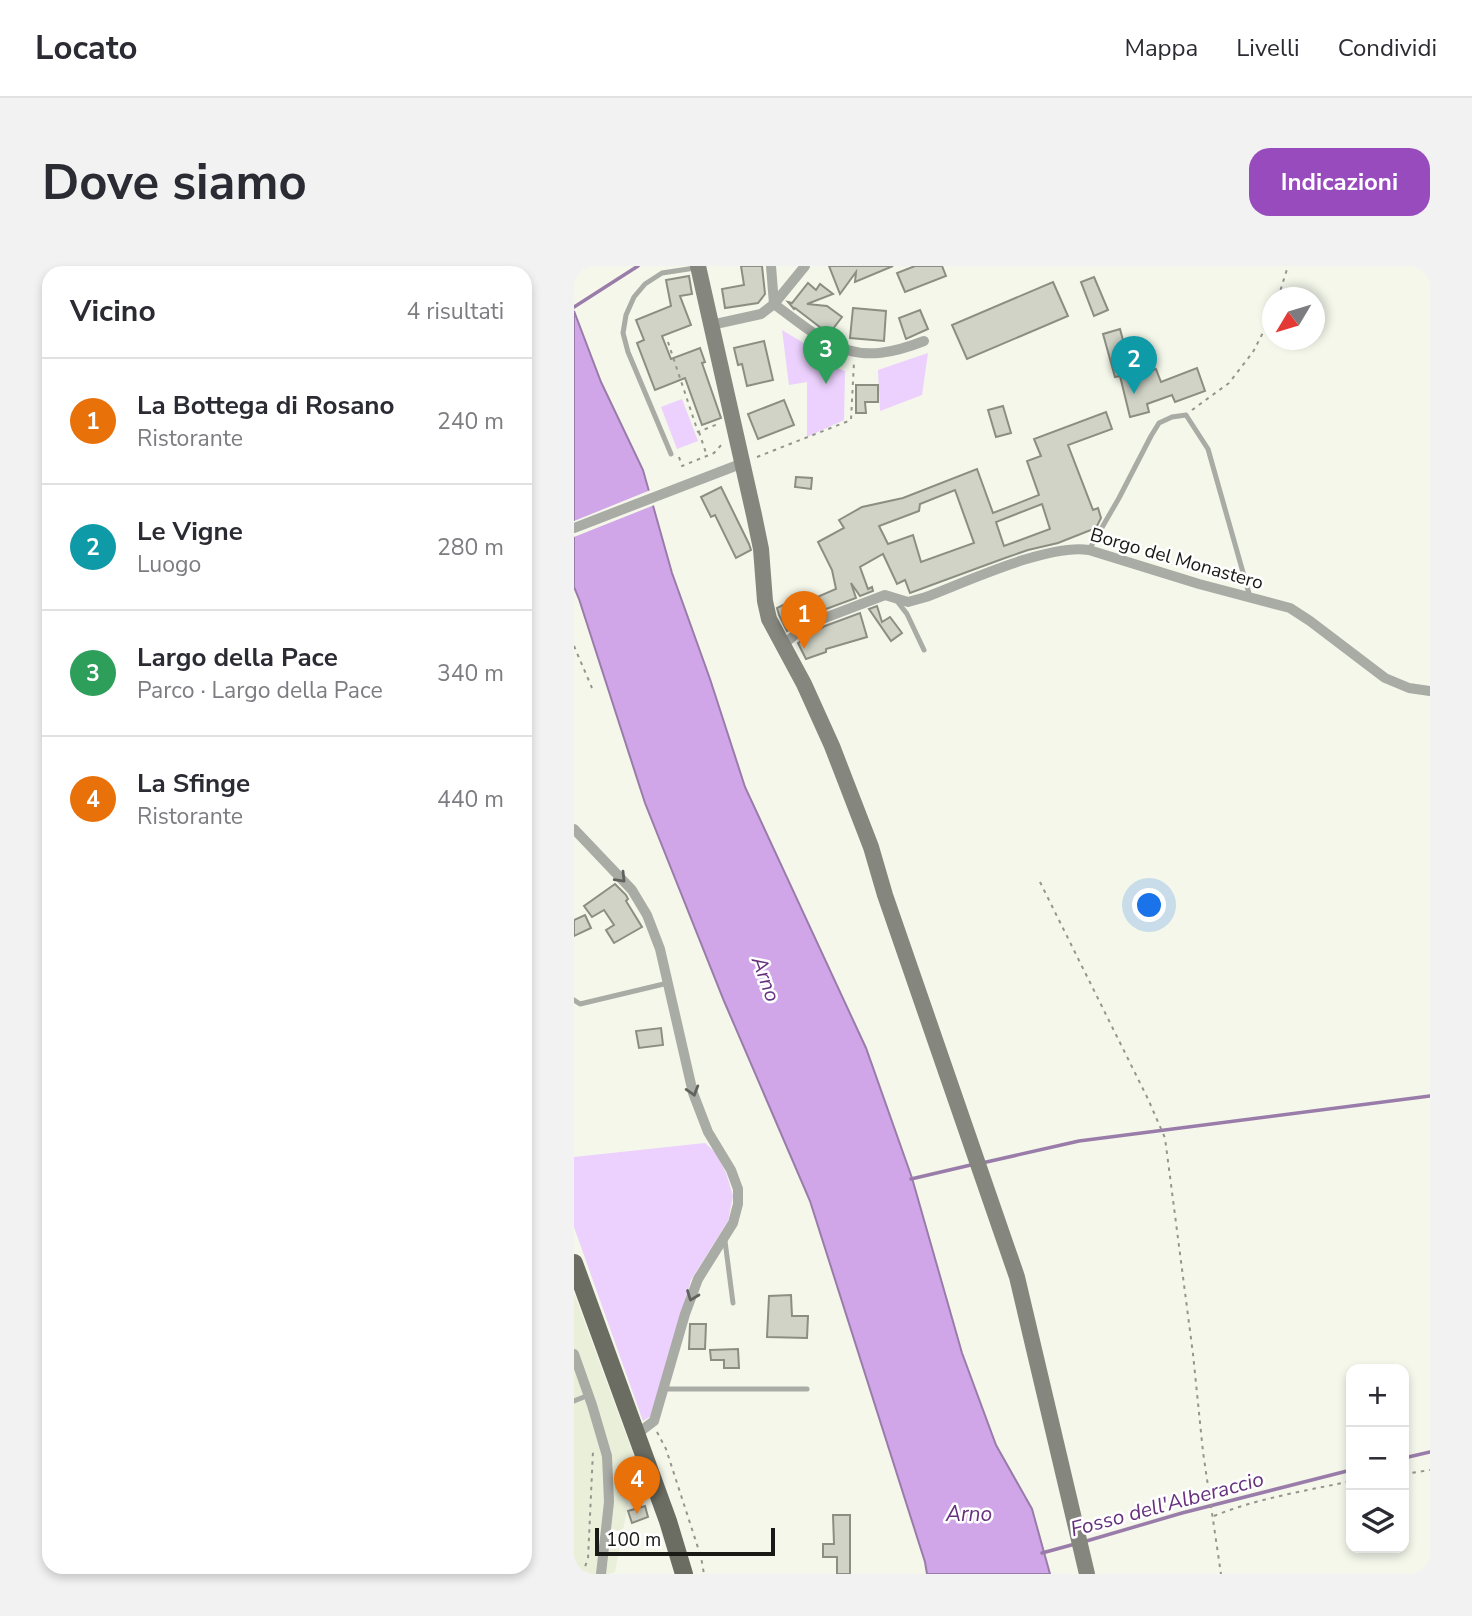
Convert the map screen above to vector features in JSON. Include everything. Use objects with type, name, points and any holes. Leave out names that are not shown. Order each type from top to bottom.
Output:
[{"type":"main road","points":[[698,267],[761,550],[768,614],[832,746],[871,847],[885,895],[1017,1277],[1087,1574]]},
{"type":"main road","points":[[574,1263],[642,1430],[681,1570]]},
{"type":"street","points":[[771,266],[774,304],[811,333],[835,347],[854,352],[885,353],[924,341]]},
{"type":"street","points":[[710,325],[761,314],[774,304],[805,266]]},
{"type":"street","points":[[574,528],[743,463]]},
{"type":"street","name":"Borgo del Monastero","points":[[784,645],[796,634],[831,615],[885,595],[908,602],[1043,555],[1076,548],[1290,608],[1385,678],[1409,688],[1430,691]]},
{"type":"street","points":[[574,829],[632,890],[647,915],[660,949],[693,1093],[738,1189],[738,1204],[733,1223],[698,1279],[654,1421],[642,1430]]},
{"type":"street","points":[[574,1354],[607,1456],[609,1502],[599,1574]]},
{"type":"lane","points":[[674,455],[628,352],[623,333],[626,314],[634,297],[645,284],[662,273],[698,267]]},
{"type":"lane","points":[[1089,550],[1160,423],[1172,417],[1186,415],[1208,449],[1250,597]]},
{"type":"lane","points":[[895,598],[924,650]]},
{"type":"lane","points":[[574,1000],[580,1004],[668,983]]},
{"type":"lane","points":[[724,1237],[733,1303]]},
{"type":"lane","points":[[664,1389],[807,1389]]},
{"type":"lane","points":[[574,1401],[589,1395]]},
{"type":"path","points":[[1281,287],[1288,266]]},
{"type":"path","points":[[1186,415],[1229,383],[1253,352],[1262,334]]},
{"type":"path","points":[[667,342],[707,456]]},
{"type":"path","points":[[743,463],[851,420],[854,352]]},
{"type":"path","points":[[698,432],[732,419]]},
{"type":"path","points":[[674,455],[682,466],[707,456],[724,442]]},
{"type":"path","points":[[574,646],[592,688]]},
{"type":"path","points":[[1040,882],[1165,1138],[1203,1452],[1221,1574]]},
{"type":"path","points":[[642,1430],[656,1430],[666,1449],[704,1574]]},
{"type":"path","points":[[582,1574],[588,1559],[593,1450]]},
{"type":"path","points":[[1409,1473],[1430,1470]]},
{"type":"path","points":[[1213,1517],[1277,1497],[1346,1482]]},
{"type":"shaded area","points":[[782,330],[812,348],[812,359],[845,371],[844,420],[807,437],[807,382],[789,385]]},
{"type":"shaded area","points":[[928,353],[922,395],[880,411],[878,370]]},
{"type":"shaded area","points":[[682,399],[698,441],[677,449],[661,407]]},
{"type":"shaded area","points":[[705,1143],[716,1153],[733,1196],[728,1221],[691,1280],[651,1416],[643,1421],[574,1227],[574,1157]]},
{"type":"shaded area","points":[[574,1293],[636,1462],[615,1572],[609,1574],[574,1574]]},
{"type":"water","name":"Arno","points":[[574,311],[601,382],[643,470],[672,573],[745,787],[866,1048],[912,1178],[962,1353],[996,1445],[1032,1509],[1050,1574],[927,1574],[810,1201],[724,1001],[645,803],[574,587]]},
{"type":"pier","points":[[653,489],[657,504],[574,537],[574,521]]},
{"type":"building","points":[[741,266],[762,266],[765,294],[758,303],[725,308],[722,289],[744,285]]},
{"type":"building","points":[[829,266],[893,266],[855,282],[856,272],[840,294]]},
{"type":"building","points":[[915,266],[942,266],[946,276],[905,292],[897,273]]},
{"type":"building","points":[[689,276],[692,294],[680,296],[691,325],[662,336],[671,359],[700,348],[705,362],[702,363],[721,418],[702,425],[685,378],[655,390],[637,343],[644,340],[636,320],[671,306],[666,280]]},
{"type":"building","points":[[1094,277],[1108,310],[1094,316],[1081,282]]},
{"type":"building","points":[[1053,282],[1068,316],[967,359],[952,325]]},
{"type":"building","points":[[808,283],[816,290],[820,284],[833,294],[807,304],[827,306],[842,317],[829,334],[788,302],[792,303]]},
{"type":"building","points":[[853,308],[886,311],[884,341],[850,338]]},
{"type":"building","points":[[920,310],[928,329],[906,339],[899,318]]},
{"type":"building","points":[[1120,329],[1132,373],[1138,371],[1139,375],[1156,369],[1161,382],[1197,368],[1205,391],[1175,402],[1172,395],[1147,404],[1149,412],[1130,417],[1120,376],[1115,377],[1103,334]]},
{"type":"building","points":[[764,341],[773,380],[747,386],[742,364],[738,365],[734,348]]},
{"type":"building","points":[[856,385],[878,385],[878,402],[865,402],[866,413],[856,413]]},
{"type":"building","points":[[784,400],[794,425],[758,439],[748,414]]},
{"type":"building","points":[[1003,406],[1011,433],[996,437],[988,410]]},
{"type":"building","points":[[1106,412],[1112,429],[1068,445],[1093,510],[1098,508],[1101,518],[1096,528],[910,593],[905,580],[897,584],[883,554],[860,567],[868,589],[872,587],[873,591],[860,596],[851,583],[856,598],[818,612],[787,631],[777,608],[789,602],[792,608],[836,589],[832,570],[818,542],[844,528],[839,520],[862,507],[903,498],[977,469],[993,513],[1039,495],[1027,461],[1041,456],[1034,439]],"holes":[[[955,490],[974,543],[921,562],[913,535],[888,544],[879,526],[919,511],[920,504]],[[1042,504],[1050,529],[1004,546],[996,522]]]},
{"type":"building","points":[[796,477],[812,478],[811,489],[795,487]]},
{"type":"building","points":[[721,487],[751,550],[736,558],[715,515],[711,517],[701,497]]},
{"type":"building","points":[[877,606],[882,622],[890,617],[902,633],[891,641],[869,609]]},
{"type":"building","points":[[860,613],[867,637],[826,649],[826,652],[806,659],[798,643],[825,626]]},
{"type":"building","points":[[615,884],[626,895],[626,901],[642,927],[614,943],[606,930],[614,925],[604,910],[592,917],[584,906]]},
{"type":"building","points":[[585,915],[591,928],[574,936],[574,920]]},
{"type":"building","points":[[661,1028],[663,1045],[639,1048],[636,1031]]},
{"type":"building","points":[[791,1295],[792,1316],[808,1316],[807,1338],[767,1337],[769,1296]]},
{"type":"building","points":[[690,1324],[706,1324],[705,1349],[689,1349]]},
{"type":"building","points":[[738,1349],[739,1368],[724,1368],[724,1360],[711,1360],[710,1350]]},
{"type":"building","points":[[645,1506],[648,1517],[632,1523],[628,1511]]},
{"type":"building","points":[[833,1515],[850,1515],[850,1574],[837,1574],[837,1557],[823,1557],[823,1544],[834,1544]]},
{"type":"waterway","points":[[574,307],[638,266]]},
{"type":"waterway","points":[[982,1163],[1079,1141],[1430,1096]]},
{"type":"waterway","points":[[911,1179],[975,1164]]},
{"type":"waterway","name":"Fosso dell'Alberaccio","points":[[1409,1457],[1430,1452]]},
{"type":"waterway","name":"Fosso dell'Alberaccio","points":[[1083,1542],[1182,1513],[1346,1471]]},
{"type":"waterway","name":"Fosso dell'Alberaccio","points":[[1042,1553],[1075,1544]]},
{"type":"place","name":"Largo della Pace","points":[[826,384]]},
{"type":"place","name":"Le Vigne","points":[[1134,394]]},
{"type":"place","name":"La Bottega di Rosano","points":[[804,649]]},
{"type":"place","name":"La Sfinge","points":[[637,1514]]}]
